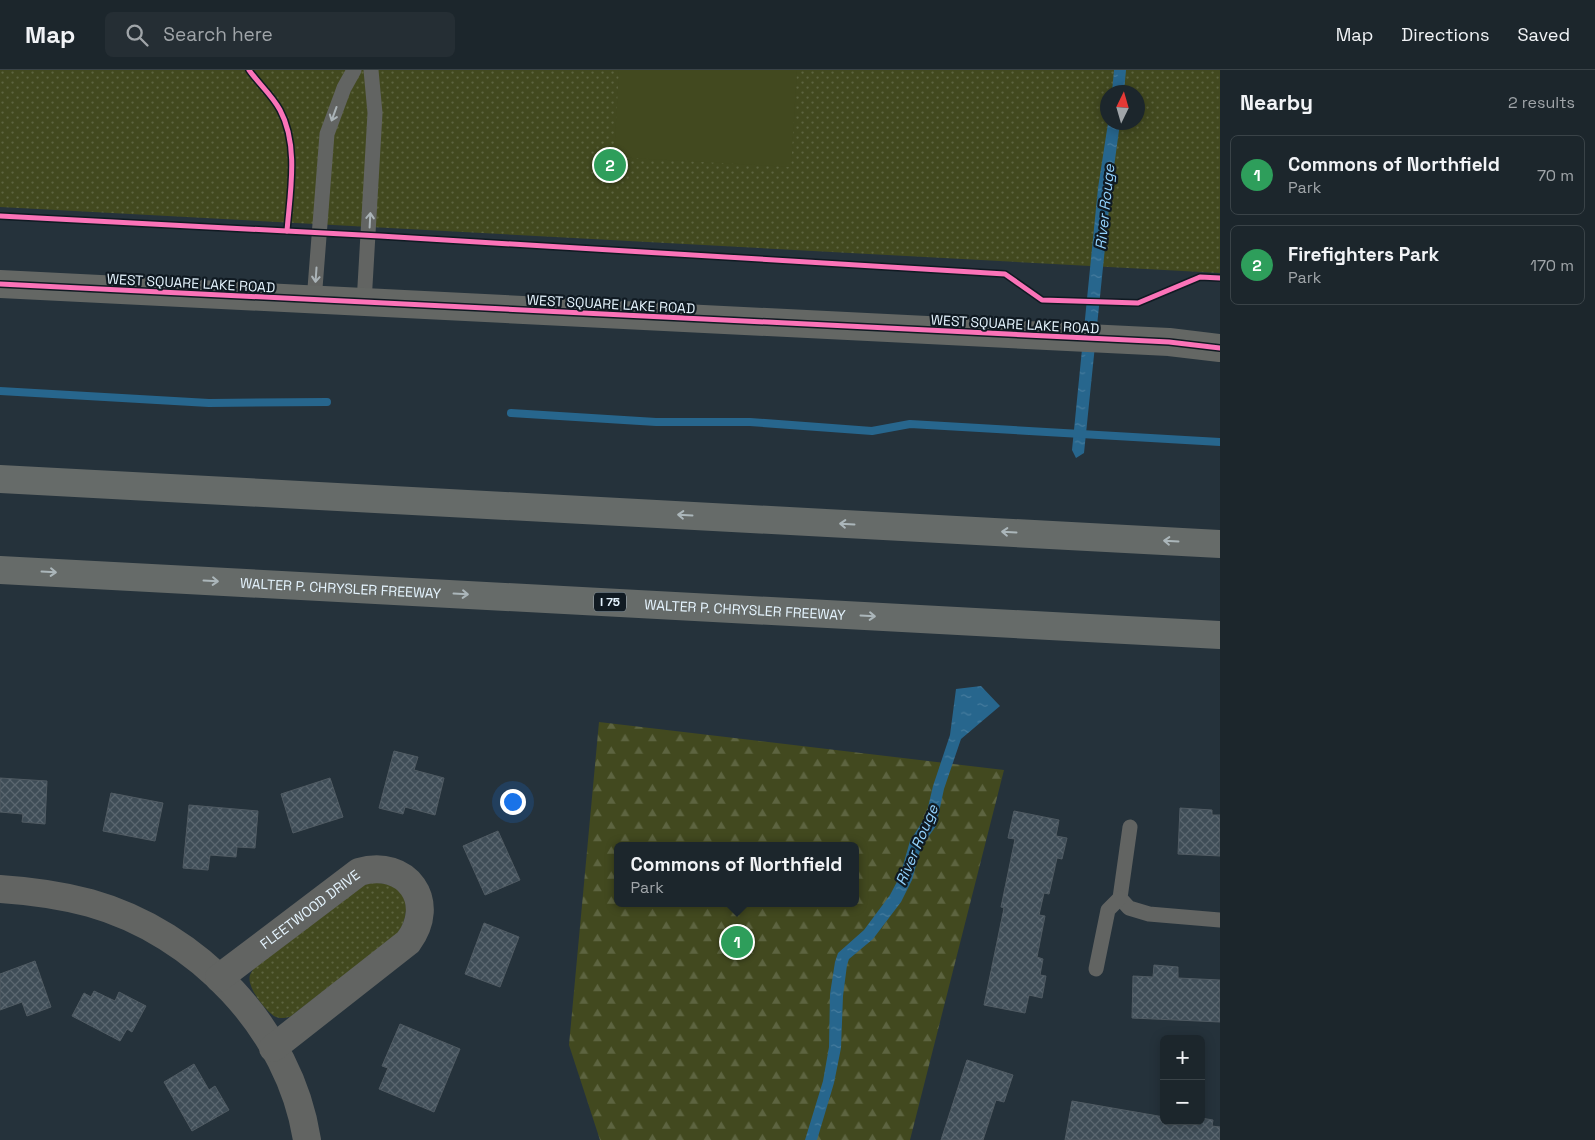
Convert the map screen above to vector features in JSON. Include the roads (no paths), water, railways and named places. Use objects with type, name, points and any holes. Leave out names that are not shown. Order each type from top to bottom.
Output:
[{"type":"highway","points":[[0,479],[1220,544]]},
{"type":"highway","name":"WALTER P. CHRYSLER FREEWAY","points":[[0,570],[1220,635]]},
{"type":"main road","name":"WEST SQUARE LAKE ROAD","points":[[0,284],[1169,342],[1220,348]]},
{"type":"street","name":"FLEETWOOD DRIVE","points":[[219,978],[359,872],[380,868],[398,874],[409,882],[418,898],[419,916],[417,927],[408,942],[273,1048]]},
{"type":"street","points":[[0,889],[55,895],[91,903],[124,916],[154,930],[178,945],[219,978],[235,994],[256,1021],[273,1048],[296,1098],[307,1140]]},
{"type":"lane","points":[[314,301],[327,134],[344,88],[354,70]]},
{"type":"lane","points":[[364,303],[374,113],[371,70]]},
{"type":"lane","points":[[1096,969],[1108,910],[1120,898],[1130,827]]},
{"type":"lane","points":[[1120,898],[1129,908],[1149,914],[1220,920]]},
{"type":"water","points":[[1114,70],[1126,70],[1125,85],[1113,85]]},
{"type":"water","name":"River Rouge","points":[[1107,130],[1119,130],[1111,189],[1084,453],[1076,458],[1072,450],[1098,188]]},
{"type":"water","name":"River Rouge","points":[[981,686],[1000,706],[961,739],[944,789],[936,826],[921,847],[912,880],[901,902],[873,939],[849,959],[843,996],[841,1048],[834,1083],[817,1140],[805,1140],[823,1081],[829,1047],[830,994],[838,953],[864,930],[890,895],[900,876],[910,841],[926,816],[933,786],[950,735],[956,689]]},
{"type":"waterway","points":[[0,391],[209,403],[327,402]]},
{"type":"waterway","points":[[511,413],[656,422],[750,422],[872,431],[910,424],[1220,442]]},
{"type":"place","name":"Firefighters Park","points":[[610,165]]},
{"type":"place","name":"Commons of Northfield","points":[[737,942]]}]
